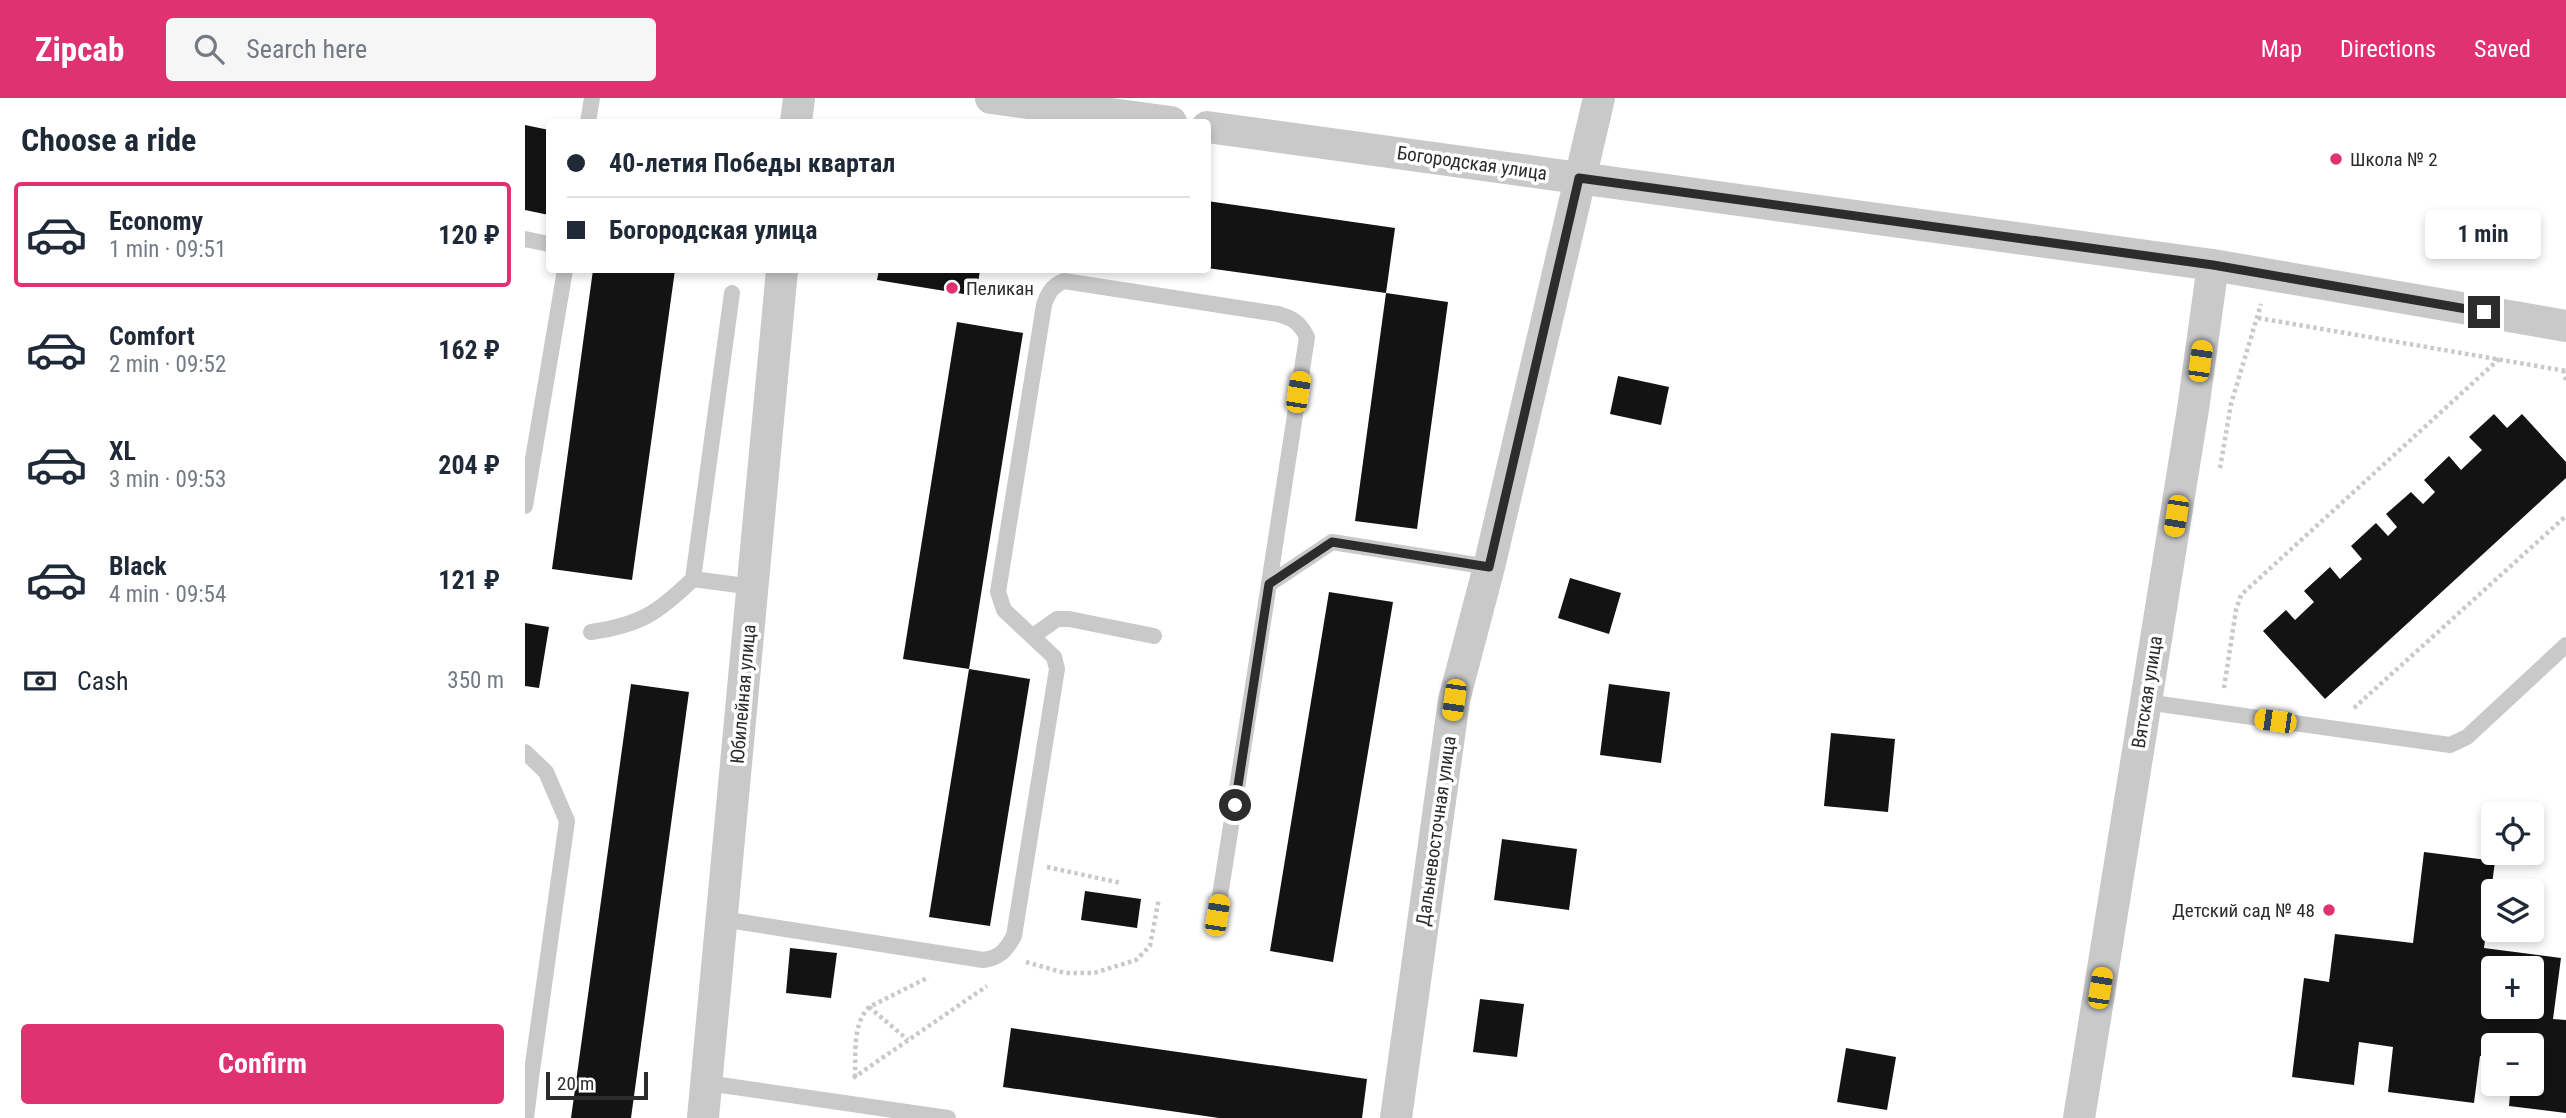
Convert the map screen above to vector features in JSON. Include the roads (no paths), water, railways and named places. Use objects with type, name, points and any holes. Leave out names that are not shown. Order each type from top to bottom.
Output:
[{"type":"street","points":[[796,119],[799,98]]},
{"type":"street","points":[[991,98],[1148,119]]},
{"type":"street","name":"Дальневосточная улица","points":[[1397,1118],[1454,700],[1489,567],[1599,98]]},
{"type":"street","name":"Богородская улица","points":[[1211,129],[2213,265],[2566,326]]},
{"type":"street","name":"Вятская улица","points":[[2079,1118],[2193,409],[2213,265]]},
{"type":"street","name":"Юбилейная улица","points":[[703,1118],[782,273]]},
{"type":"lane","points":[[588,119],[592,98]]},
{"type":"lane","points":[[525,239],[546,243]]},
{"type":"lane","points":[[525,506],[564,273]]},
{"type":"lane","points":[[722,919],[983,960],[1001,955],[1014,936],[1057,670],[1054,657],[1004,610],[998,592],[1044,305],[1048,293],[1055,285],[1064,281],[1279,314],[1303,328],[1307,337],[1217,915]]},
{"type":"lane","points":[[591,632],[617,628],[647,618],[693,579],[732,293]]},
{"type":"lane","points":[[1269,584],[1332,542],[1489,567]]},
{"type":"lane","points":[[693,579],[753,587]]},
{"type":"lane","points":[[1033,636],[1057,619],[1154,636]]},
{"type":"lane","points":[[2145,702],[2440,745],[2459,742],[2566,645]]},
{"type":"lane","points":[[525,752],[546,772],[567,821],[528,1077],[526,1118]]},
{"type":"lane","points":[[707,1083],[948,1118]]},
{"type":"place","name":"Школа № 2","points":[[2336,159]]},
{"type":"place","name":"Пеликан","points":[[952,288]]},
{"type":"place","name":"Детский сад № 48","points":[[2329,910]]}]
